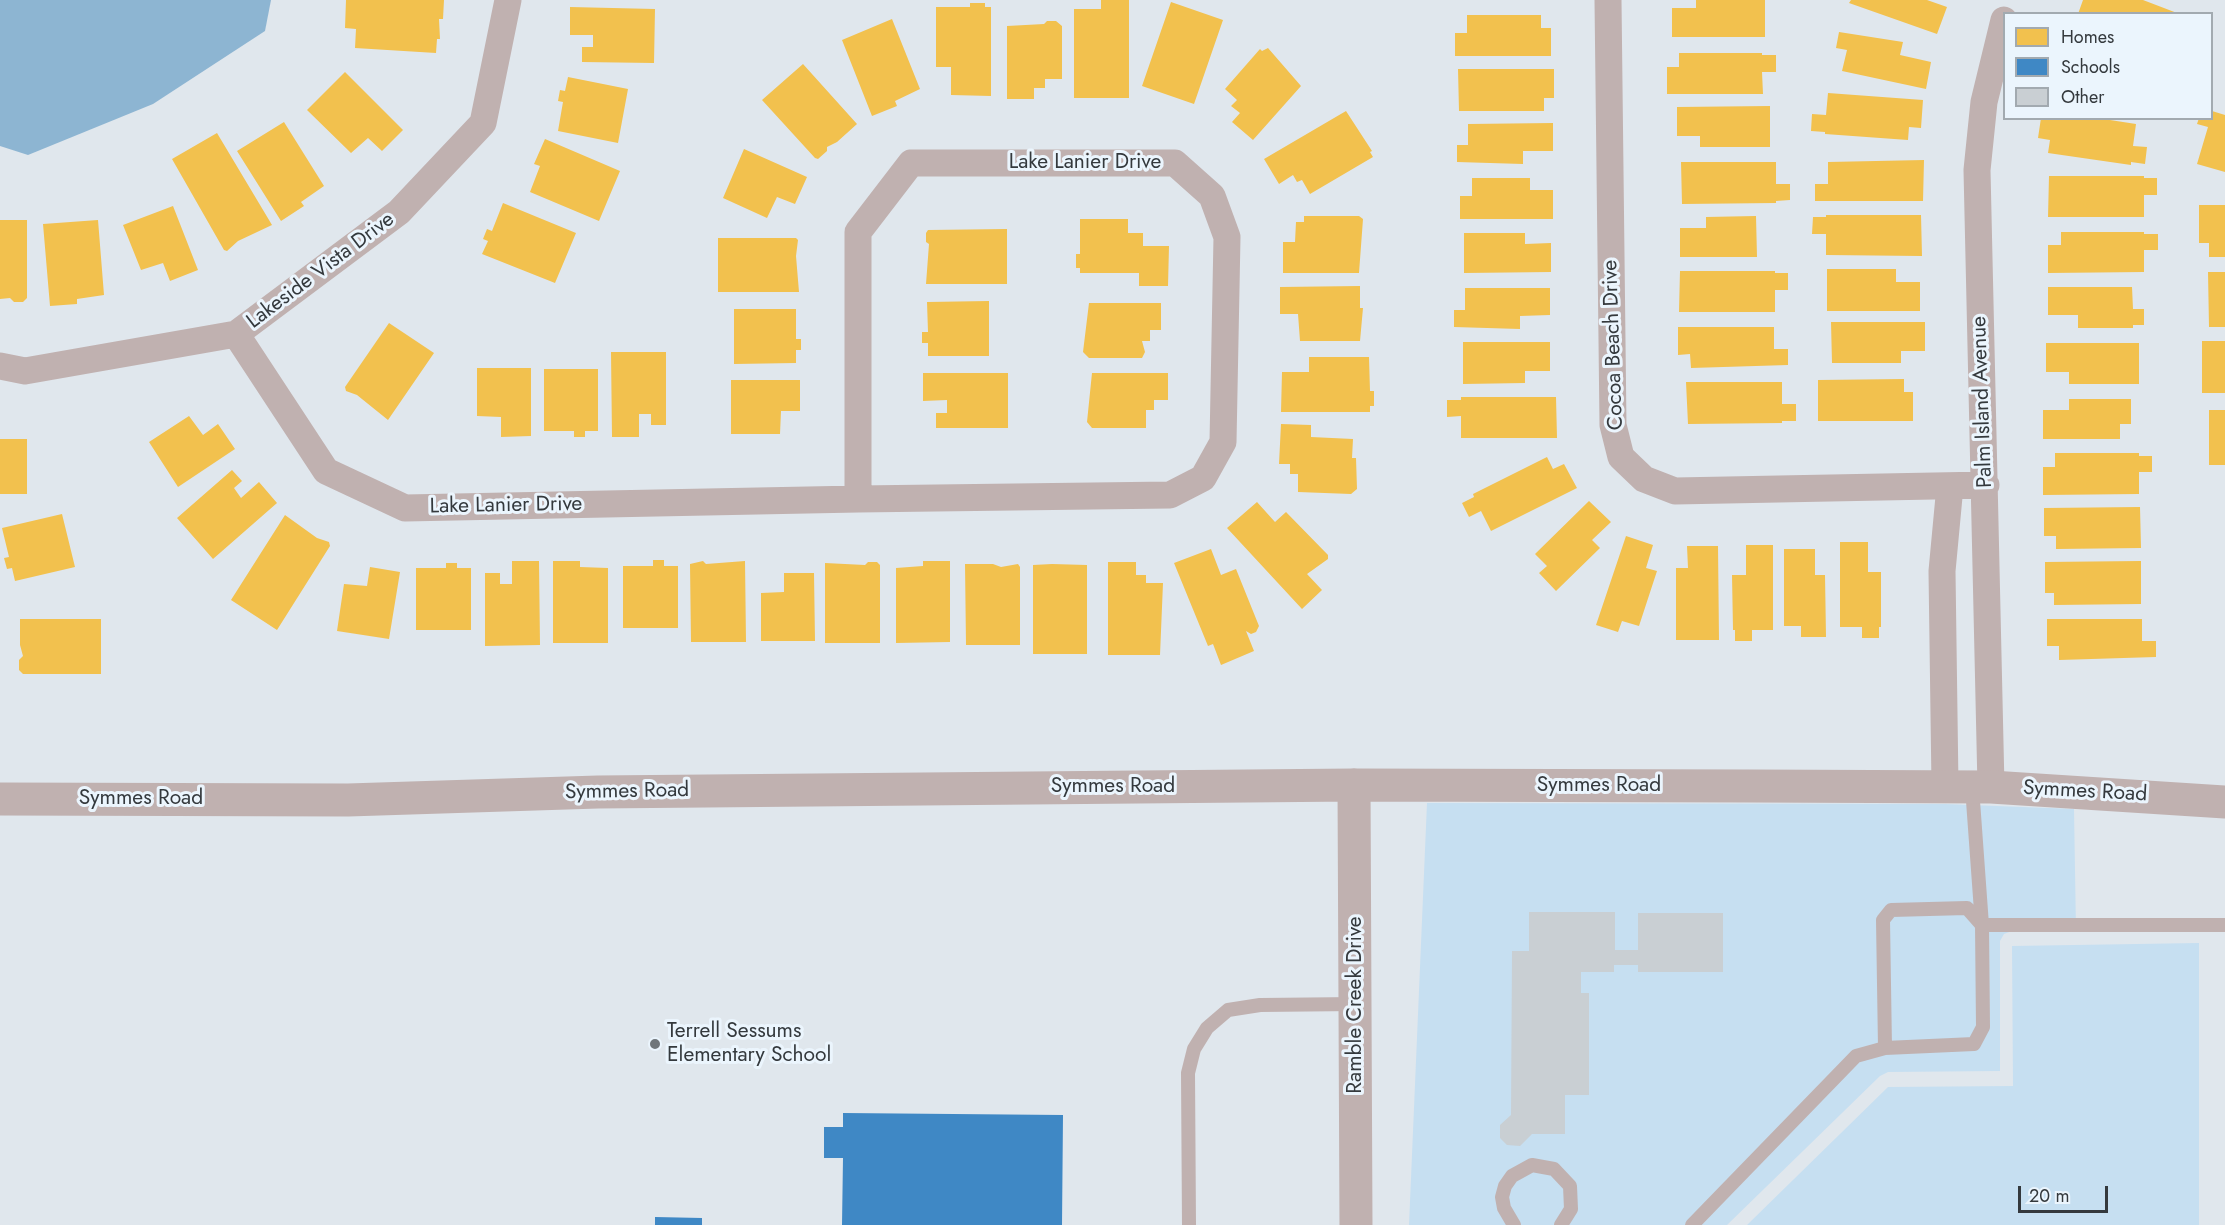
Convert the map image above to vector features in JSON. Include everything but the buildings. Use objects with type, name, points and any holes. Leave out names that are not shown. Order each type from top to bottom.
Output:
[{"type":"street","name":"Lakeside Vista Drive","points":[[0,366],[25,371],[236,334],[399,212],[483,123],[508,0]]},
{"type":"street","name":"Cocoa Beach Drive","points":[[1608,0],[1613,425],[1621,457],[1644,479],[1675,491],[1986,485]]},
{"type":"street","name":"Palm Island Avenue","points":[[1969,787],[1987,599],[1977,170],[1984,102],[2003,24]]},
{"type":"street","name":"Lake Lanier Drive","points":[[236,334],[326,471],[405,508],[1170,495],[1203,478],[1223,442],[1227,237],[1212,196],[1175,163],[911,163],[858,232],[858,499]]},
{"type":"street","name":"Palm Island Avenue","points":[[1950,486],[1942,600],[1969,787]]},
{"type":"street","points":[[1942,600],[1987,599]]},
{"type":"street","name":"Symmes Road","points":[[0,799],[348,800],[598,792],[1354,785],[1969,787],[2225,802]]},
{"type":"street","name":"Ramble Creek Drive","points":[[1354,785],[1356,1225]]},
{"type":"lane","points":[[1692,1225],[1856,1056],[1885,1048],[1974,1044],[1983,1026],[1982,925],[1969,787]]},
{"type":"lane","points":[[1885,1048],[1883,920],[1891,910],[1967,908],[1982,925],[2225,925]]},
{"type":"lane","points":[[1189,1225],[1188,1073],[1194,1049],[1207,1028],[1228,1010],[1260,1005],[1356,1004]]},
{"type":"lane","points":[[1514,1225],[1504,1208],[1502,1197],[1505,1186],[1512,1176],[1532,1165],[1554,1169],[1569,1186],[1571,1209],[1561,1225]]},
{"type":"shaded area","points":[[0,0],[271,0],[265,31],[153,104],[28,155],[0,146]]},
{"type":"shaded area","points":[[1427,803],[1945,804],[2074,809],[2076,931],[2012,931],[2004,934],[2000,941],[2000,1071],[1888,1072],[1880,1076],[1727,1225],[1409,1225]]},
{"type":"shaded area","points":[[2199,943],[2199,1225],[1747,1225],[1888,1087],[2013,1086],[2012,946]]},
{"type":"place","name":"Terrell Sessums Elementary School","points":[[655,1044]]}]
